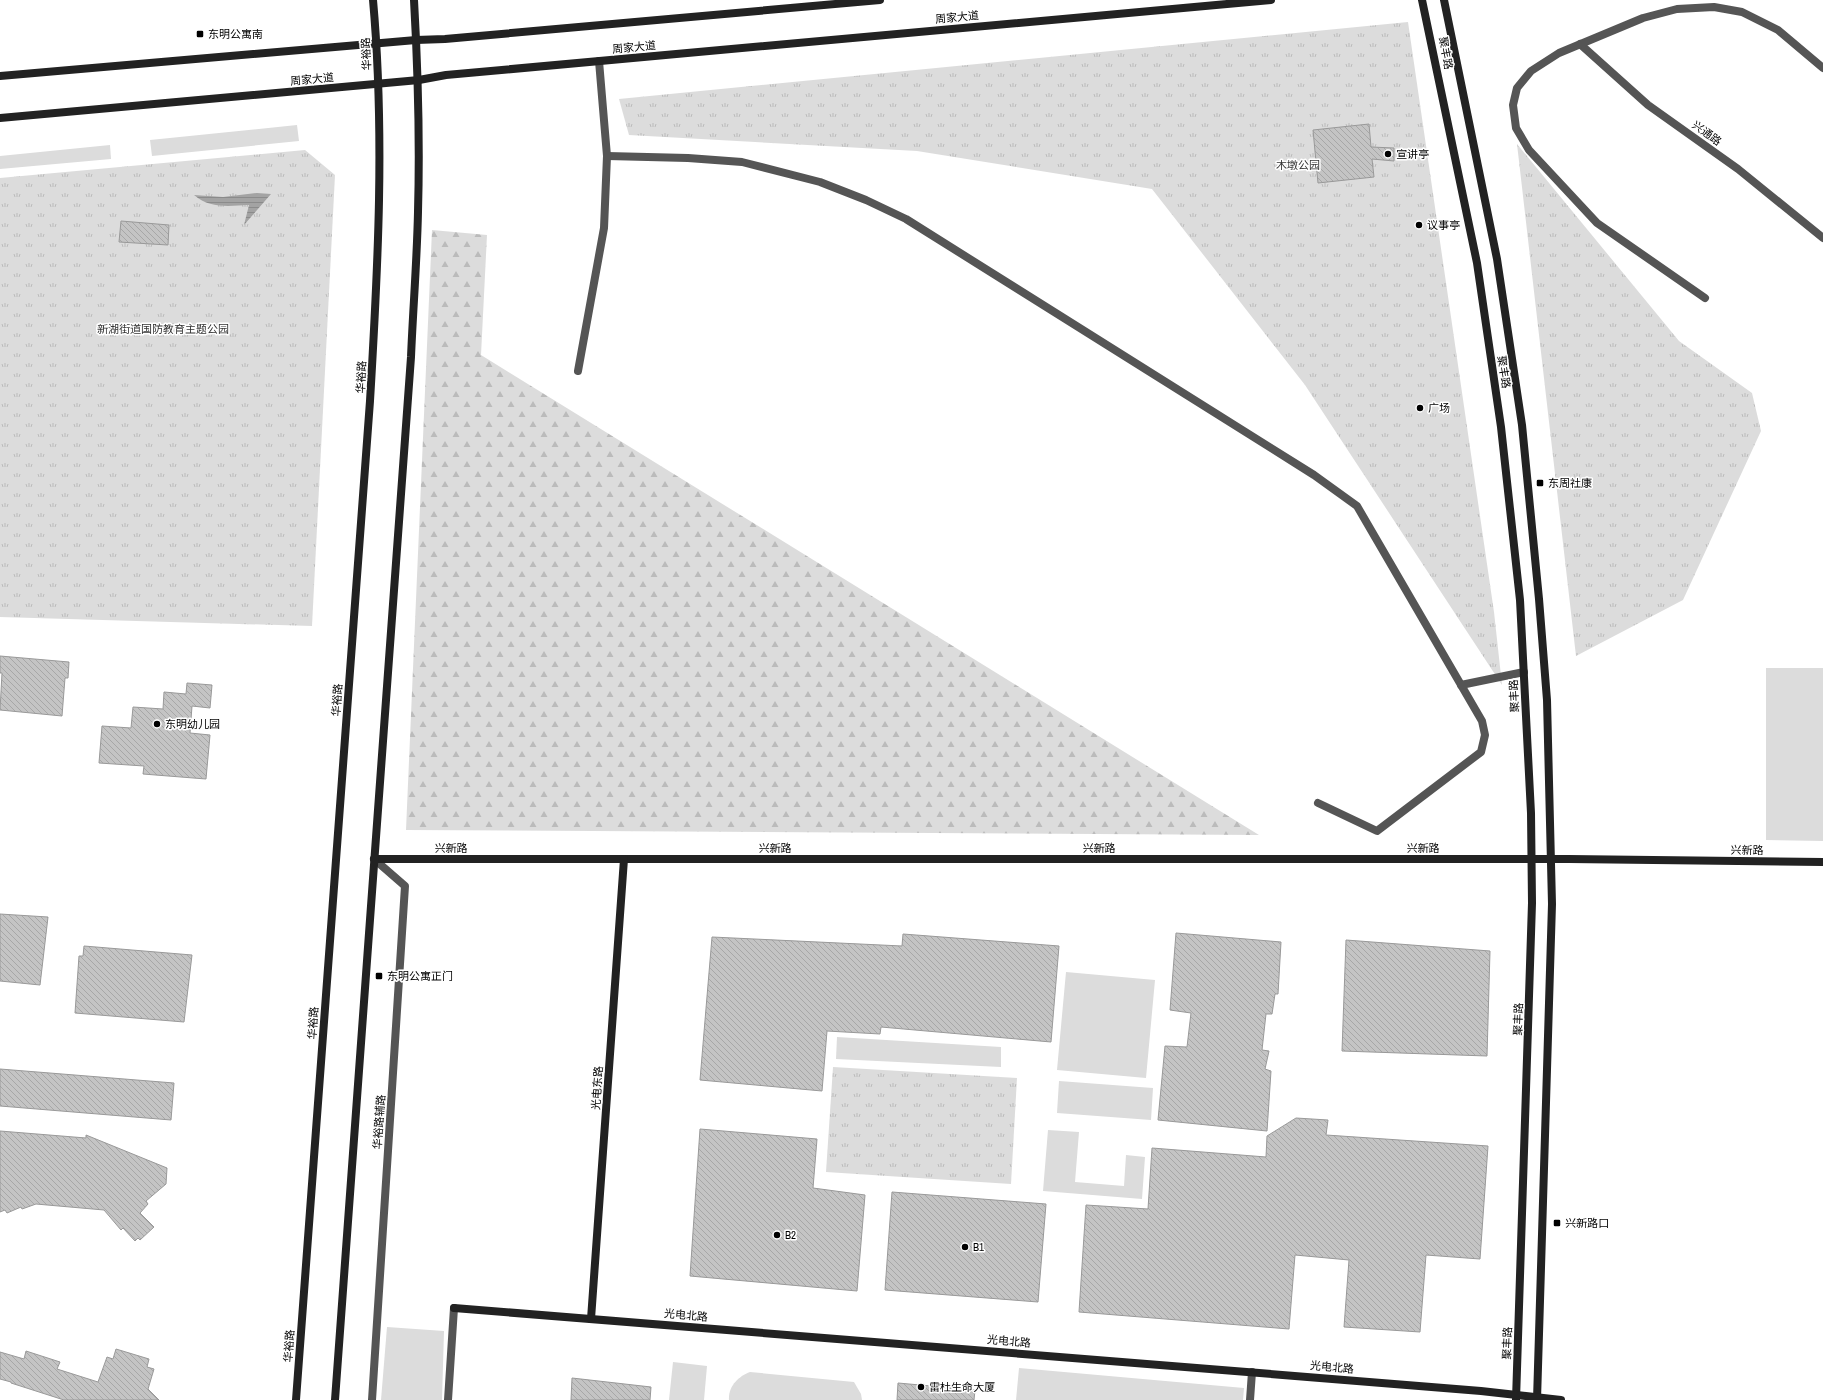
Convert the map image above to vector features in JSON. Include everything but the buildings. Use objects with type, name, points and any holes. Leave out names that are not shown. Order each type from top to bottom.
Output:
[{"type":"street","name":"华裕路","points":[[296,1400],[371,393],[381,171],[379,84],[373,0]]},
{"type":"street","points":[[335,1400],[411,357],[418,213],[418,80],[414,0]]},
{"type":"street","points":[[0,76],[377,43],[445,39],[880,0]]},
{"type":"street","name":"周家大道","points":[[0,118],[379,84],[418,80],[446,75],[1270,0]]},
{"type":"street","name":"聚丰路","points":[[1422,0],[1477,263],[1502,435],[1520,600],[1532,859],[1532,903],[1516,1397]]},
{"type":"street","name":"聚丰路","points":[[1444,0],[1497,259],[1522,425],[1547,700],[1552,904],[1537,1399]]},
{"type":"street","points":[[1705,298],[1597,223],[1529,150],[1516,128],[1513,105],[1517,88],[1531,71],[1559,53],[1643,18],[1677,8],[1714,7],[1742,12],[1778,30],[1823,68]]},
{"type":"street","name":"兴通路","points":[[1580,44],[1648,104],[1738,169],[1823,238]]},
{"type":"street","points":[[578,371],[604,228],[607,156],[599,61]]},
{"type":"street","points":[[607,156],[688,158],[742,162],[820,182],[866,200],[906,219],[1314,476],[1357,506],[1462,685],[1482,721],[1485,735],[1481,752],[1377,831],[1318,803]]},
{"type":"street","points":[[1462,685],[1524,672]]},
{"type":"street","name":"兴新路","points":[[374,859],[1552,859],[1823,862]]},
{"type":"street","name":"华裕路辅路","points":[[372,1400],[405,886],[374,859]]},
{"type":"street","name":"光电东路","points":[[591,1319],[624,859]]},
{"type":"street","name":"光电北路","points":[[448,1400],[454,1308],[1252,1372],[1561,1400]]},
{"type":"street","points":[[1250,1400],[1252,1372]]},
{"type":"green space","name":"木墩公园","points":[[1408,22],[1494,612],[1502,685],[1305,385],[1152,189],[917,151],[629,135],[619,99]]},
{"type":"green space","points":[[297,125],[299,141],[152,156],[150,140]]},
{"type":"green space","points":[[1517,144],[1679,341],[1752,393],[1761,431],[1683,600],[1576,656]]},
{"type":"green space","points":[[110,145],[111,159],[0,169],[0,156]]},
{"type":"green space","name":"新湖街道国防教育主题公园","points":[[305,150],[335,175],[312,626],[0,617],[0,178]]},
{"type":"green space","points":[[432,230],[487,235],[481,355],[1259,835],[406,830]]},
{"type":"green space","points":[[1766,668],[1823,668],[1823,841],[1766,840]]},
{"type":"green space","points":[[1066,972],[1155,980],[1146,1078],[1057,1070]]},
{"type":"green space","points":[[837,1037],[1001,1047],[1001,1067],[836,1059]]},
{"type":"green space","points":[[833,1067],[1017,1078],[1011,1184],[826,1172]]},
{"type":"green space","points":[[1059,1081],[1153,1088],[1151,1120],[1057,1113]]},
{"type":"green space","points":[[1048,1130],[1079,1132],[1075,1182],[1124,1186],[1126,1155],[1145,1157],[1142,1199],[1043,1191]]},
{"type":"green space","points":[[387,1327],[444,1331],[442,1400],[381,1400]]},
{"type":"green space","points":[[673,1362],[707,1366],[704,1400],[669,1400]]},
{"type":"green space","points":[[1019,1368],[1244,1388],[1243,1400],[1016,1400]]},
{"type":"green space","points":[[750,1372],[854,1382],[861,1394],[862,1400],[729,1400],[730,1390],[735,1382]]},
{"type":"shaded area","points":[[257,193],[271,194],[244,225],[249,205],[213,205],[194,195],[223,197]]},
{"type":"place","name":"东明公寓南","points":[[200,34]]},
{"type":"place","name":"宣讲亭","points":[[1388,154]]},
{"type":"place","name":"议事亭","points":[[1419,225]]},
{"type":"place","name":"广场","points":[[1420,408]]},
{"type":"place","name":"东周社康","points":[[1540,483]]},
{"type":"place","name":"东明幼儿园","points":[[157,724]]},
{"type":"place","name":"东明公寓正门","points":[[379,976]]},
{"type":"place","name":"兴新路口","points":[[1557,1223]]},
{"type":"place","name":"B2","points":[[777,1235]]},
{"type":"place","name":"B1","points":[[965,1247]]},
{"type":"place","name":"雷杜生命大厦","points":[[921,1387]]}]
